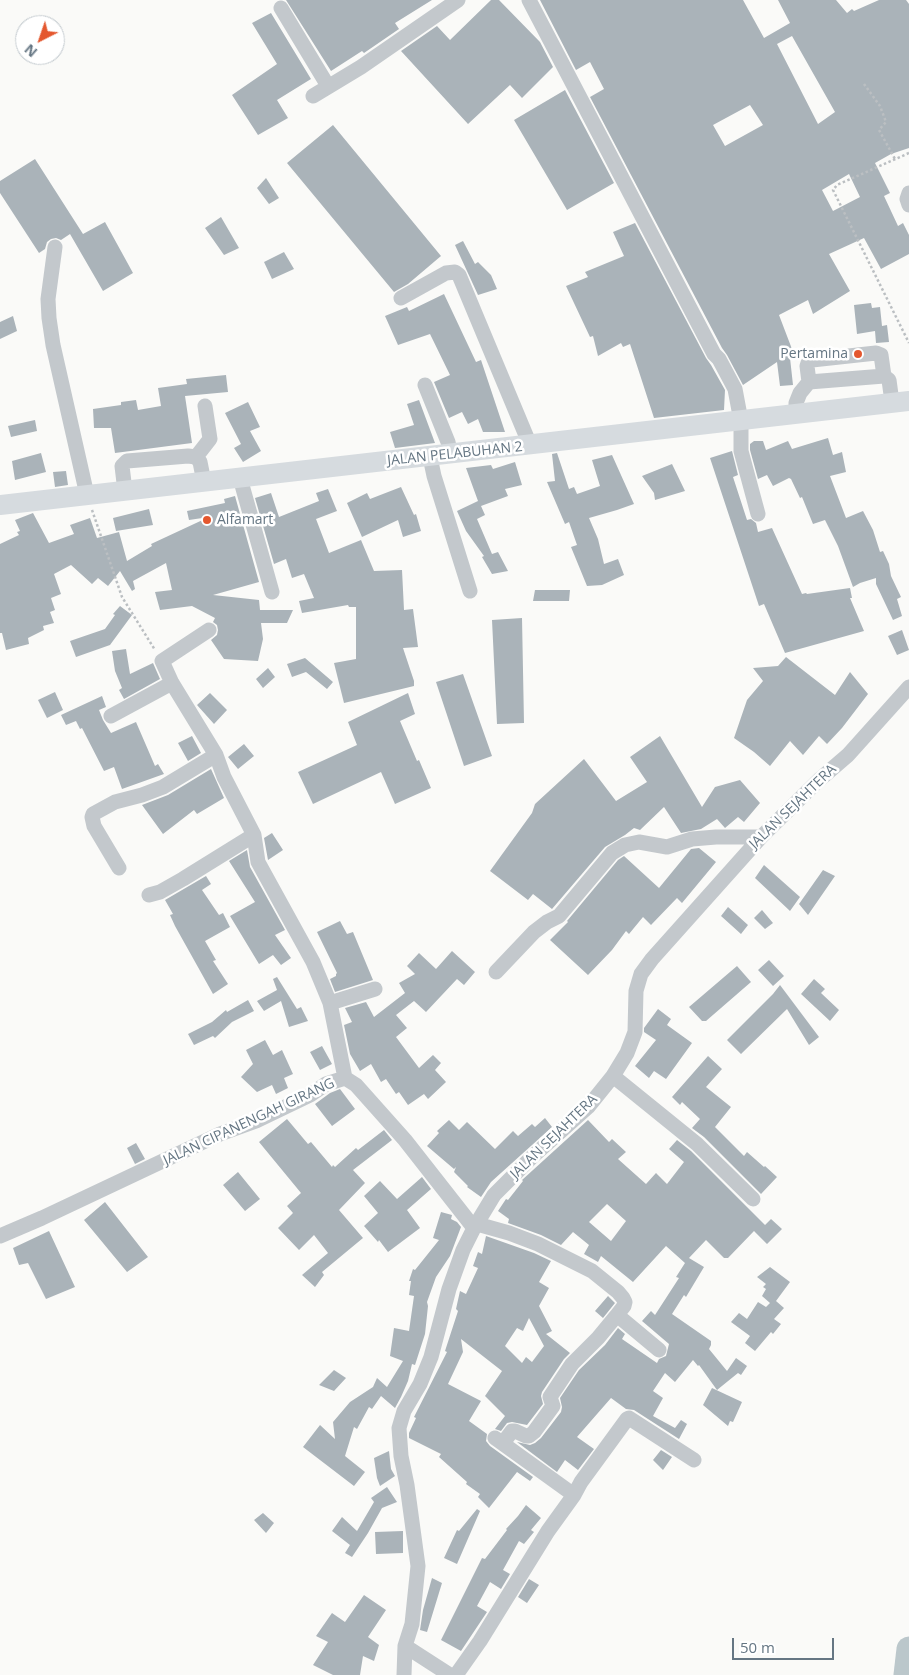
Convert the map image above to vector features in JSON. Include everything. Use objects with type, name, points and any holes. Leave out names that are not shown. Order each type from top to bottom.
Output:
[{"type":"main road","name":"JALAN PELABUHAN 2","points":[[0,505],[901,402]]},
{"type":"street","points":[[313,96],[361,67],[458,0]]},
{"type":"street","points":[[530,0],[714,354],[719,359],[731,382],[741,421],[741,451],[758,514]]},
{"type":"street","points":[[281,8],[328,86]]},
{"type":"street","points":[[909,193],[907,199],[909,205]]},
{"type":"street","points":[[55,247],[48,299],[49,318],[55,355],[87,495]]},
{"type":"street","points":[[401,298],[446,273],[455,272],[459,275],[530,445]]},
{"type":"street","points":[[809,382],[807,366],[812,360],[876,354],[881,355],[884,376]]},
{"type":"street","points":[[796,414],[796,402],[800,393],[809,382],[884,376],[890,380],[901,402]]},
{"type":"street","points":[[426,384],[451,454]]},
{"type":"street","points":[[196,457],[210,438],[206,406]]},
{"type":"street","points":[[125,491],[122,466],[127,461],[196,457],[200,462],[204,482]]},
{"type":"street","points":[[430,457],[434,476],[470,591]]},
{"type":"street","points":[[240,478],[272,592]]},
{"type":"street","points":[[209,630],[162,662],[172,683],[216,755],[224,776],[254,834],[258,862],[313,962],[330,1003],[346,1078]]},
{"type":"street","points":[[111,716],[172,683]]},
{"type":"street","name":"JALAN SEJAHTERA","points":[[404,1675],[405,1646],[412,1624],[418,1566],[398,1428],[404,1411],[420,1384],[431,1357],[449,1289],[463,1250],[475,1226],[494,1195],[532,1157],[583,1112],[613,1076],[627,1053],[635,1032],[636,991],[641,974],[652,959],[760,837],[848,754],[909,687]]},
{"type":"street","points":[[120,868],[94,826],[93,814],[115,802],[142,796],[162,787],[216,755]]},
{"type":"street","points":[[150,895],[160,892],[183,879],[254,834]]},
{"type":"street","points":[[496,972],[534,932],[559,916],[612,853],[625,845],[639,842],[667,847],[692,840],[716,837],[760,837]]},
{"type":"street","points":[[330,1003],[375,989]]},
{"type":"street","points":[[613,1076],[697,1144],[753,1199]]},
{"type":"street","name":"JALAN CIPANENGAH GIRANG","points":[[0,1236],[220,1134],[256,1121],[310,1095],[326,1084],[346,1078],[356,1085],[406,1140],[475,1226]]},
{"type":"street","points":[[475,1226],[532,1241],[592,1272],[618,1292],[625,1302],[624,1306],[598,1338],[572,1364],[550,1397],[553,1406],[534,1432],[526,1436],[512,1431],[499,1440],[574,1495]]},
{"type":"street","points":[[617,1315],[659,1350]]},
{"type":"street","points":[[456,1675],[480,1641],[548,1531],[627,1419],[629,1418],[694,1460]]},
{"type":"street","points":[[405,1646],[450,1675]]},
{"type":"path","points":[[864,84],[880,106],[886,122],[879,130],[896,159]]},
{"type":"path","points":[[909,153],[837,185],[833,190],[909,343]]},
{"type":"path","points":[[87,495],[122,597],[162,662]]},
{"type":"building","points":[[286,0],[432,0],[395,23],[399,29],[364,53],[362,51],[331,71]]},
{"type":"building","points":[[491,0],[499,0],[540,42],[553,67],[522,98],[510,85],[468,124],[401,51],[437,26],[450,40]]},
{"type":"building","points":[[540,0],[743,0],[764,38],[790,23],[778,0],[836,0],[847,13],[852,9],[854,11],[879,0],[906,0],[909,4],[909,148],[891,154],[875,163],[890,193],[884,196],[898,226],[903,223],[909,235],[909,254],[881,269],[864,238],[829,254],[850,291],[813,314],[808,300],[779,315],[795,357],[790,358],[793,385],[780,386],[777,362],[743,385],[590,97],[604,89],[590,62],[576,70]],"holes":[[[792,36],[835,112],[818,124],[777,44]],[[750,105],[763,125],[725,146],[713,125]],[[849,174],[860,197],[833,211],[822,190]]]},
{"type":"building","points":[[271,13],[311,79],[277,100],[288,118],[258,135],[232,95],[277,64],[252,23]]},
{"type":"building","points":[[565,90],[614,183],[567,210],[514,120]]},
{"type":"building","points":[[333,125],[441,256],[408,284],[394,292],[287,163]]},
{"type":"building","points":[[35,159],[83,234],[105,222],[133,273],[103,291],[70,234],[61,240],[51,239],[47,242],[45,249],[39,253],[0,193],[0,181]]},
{"type":"building","points":[[266,178],[279,198],[269,204],[257,188]]},
{"type":"building","points":[[221,217],[239,248],[224,255],[205,228]]},
{"type":"building","points":[[635,223],[706,358],[725,390],[724,410],[654,418],[630,344],[623,347],[621,343],[598,356],[593,336],[590,337],[566,286],[588,277],[585,272],[624,256],[613,232]]},
{"type":"building","points":[[463,241],[475,264],[478,262],[491,275],[497,289],[478,295],[455,245]]},
{"type":"building","points":[[284,252],[294,269],[272,279],[264,262]]},
{"type":"building","points":[[444,294],[476,362],[481,360],[505,432],[483,432],[478,419],[468,424],[462,412],[449,418],[434,382],[450,375],[430,334],[398,345],[385,316],[407,307],[409,311]]},
{"type":"building","points":[[871,303],[872,308],[880,307],[882,326],[887,325],[889,342],[876,343],[875,331],[857,334],[854,305]]},
{"type":"building","points":[[13,316],[17,331],[0,339],[0,322]]},
{"type":"building","points":[[226,375],[228,392],[185,396],[192,443],[115,453],[111,428],[94,428],[93,409],[121,405],[121,402],[136,400],[138,410],[161,406],[158,388],[187,384],[186,379]]},
{"type":"building","points":[[419,400],[435,443],[395,448],[390,432],[414,425],[407,404]]},
{"type":"building","points":[[248,402],[260,427],[250,431],[261,451],[243,462],[234,448],[241,444],[225,413]]},
{"type":"building","points":[[35,420],[37,431],[11,437],[8,426]]},
{"type":"building","points":[[828,438],[833,455],[842,452],[846,472],[830,476],[846,518],[863,511],[873,530],[880,552],[883,551],[889,564],[891,576],[901,597],[897,599],[902,616],[893,620],[876,584],[876,578],[853,587],[838,546],[825,520],[813,524],[802,497],[800,498],[791,479],[789,478],[773,486],[767,475],[758,479],[750,450],[750,444],[754,441],[763,441],[766,450],[788,441],[792,449]]},
{"type":"building","points":[[732,451],[738,475],[733,477],[747,520],[751,519],[756,523],[758,532],[772,528],[802,594],[850,588],[852,598],[850,598],[864,631],[785,653],[764,604],[759,606],[710,458]]},
{"type":"building","points":[[41,453],[46,472],[15,480],[12,461]]},
{"type":"building","points":[[557,453],[569,489],[574,487],[577,494],[600,486],[592,460],[612,455],[634,504],[589,518],[598,539],[604,564],[618,559],[624,575],[602,585],[587,586],[571,547],[577,545],[569,522],[565,524],[547,482],[555,481],[552,454]]},
{"type":"building","points":[[515,462],[522,485],[505,489],[508,496],[481,506],[485,515],[477,519],[492,554],[498,552],[508,571],[492,574],[482,557],[484,556],[466,531],[457,511],[478,501],[466,468],[491,465],[493,469]]},
{"type":"building","points":[[672,464],[685,491],[655,500],[654,493],[642,476]]},
{"type":"building","points":[[66,471],[68,485],[55,487],[53,472]]},
{"type":"building","points":[[401,487],[414,515],[416,514],[421,531],[403,537],[398,520],[362,537],[347,503],[367,493],[370,499]]},
{"type":"building","points":[[328,489],[337,511],[316,519],[329,553],[361,540],[374,571],[402,570],[404,610],[413,609],[418,647],[403,648],[414,686],[344,703],[334,663],[356,659],[356,607],[349,607],[348,605],[302,613],[299,601],[314,598],[304,574],[292,578],[286,559],[274,564],[255,498],[271,493],[279,517],[319,501],[316,493]]},
{"type":"building","points":[[235,496],[259,582],[213,595],[259,600],[260,610],[293,610],[287,623],[261,623],[263,639],[258,661],[224,659],[211,640],[217,635],[218,630],[217,625],[213,622],[215,618],[192,606],[160,610],[155,592],[172,590],[166,563],[133,581],[135,589],[132,591],[120,571],[108,586],[98,578],[92,584],[71,565],[54,574],[61,594],[51,598],[55,610],[50,612],[54,623],[43,626],[44,630],[28,638],[29,644],[6,650],[2,633],[0,633],[0,544],[19,535],[17,532],[20,531],[15,520],[33,513],[49,543],[74,534],[70,525],[90,518],[97,538],[119,532],[127,561],[152,546],[151,544],[209,517],[189,520],[187,511],[225,503],[224,499]]},
{"type":"building","points":[[149,509],[153,525],[116,531],[113,518]]},
{"type":"building","points":[[535,590],[570,590],[569,601],[533,601]]},
{"type":"building","points":[[120,606],[132,615],[110,645],[76,657],[70,641],[105,629]]},
{"type":"building","points":[[522,618],[524,723],[497,724],[492,620]]},
{"type":"building","points":[[902,630],[909,650],[897,655],[888,636]]},
{"type":"building","points":[[126,649],[130,674],[153,663],[160,679],[124,699],[119,690],[122,688],[115,671],[112,651]]},
{"type":"building","points":[[786,657],[835,695],[850,672],[868,694],[827,744],[819,736],[803,755],[790,741],[770,766],[734,738],[747,700],[763,681],[753,668],[778,666]]},
{"type":"building","points":[[305,658],[333,682],[327,689],[306,672],[292,677],[287,664]]},
{"type":"building","points":[[268,668],[275,677],[263,688],[256,679]]},
{"type":"building","points":[[463,674],[492,756],[464,766],[436,682]]},
{"type":"building","points":[[55,692],[63,710],[47,718],[38,700]]},
{"type":"building","points":[[210,693],[227,710],[214,724],[197,705]]},
{"type":"building","points":[[408,693],[415,714],[400,721],[431,788],[395,804],[381,772],[313,804],[298,772],[357,745],[348,722]]},
{"type":"building","points":[[102,696],[106,707],[99,710],[111,733],[136,722],[155,766],[158,764],[164,774],[122,789],[114,767],[104,771],[82,728],[80,729],[76,721],[66,725],[61,715]]},
{"type":"building","points":[[192,736],[201,753],[188,761],[178,743]]},
{"type":"building","points":[[660,736],[702,807],[715,787],[740,780],[760,803],[744,822],[738,817],[725,828],[717,819],[701,829],[681,833],[664,807],[640,830],[634,828],[605,847],[552,909],[533,894],[528,900],[490,871],[532,813],[535,804],[584,759],[616,801],[647,782],[630,757]]},
{"type":"building","points":[[244,744],[254,756],[238,769],[228,757]]},
{"type":"building","points":[[211,769],[224,798],[197,814],[194,810],[163,834],[142,805],[168,795]]},
{"type":"building","points":[[272,833],[283,850],[268,860],[264,838]]},
{"type":"building","points":[[699,848],[716,862],[682,903],[677,898],[651,925],[643,917],[629,934],[626,931],[612,950],[588,975],[550,940],[568,922],[618,860],[624,856],[659,888],[691,849]]},
{"type":"building","points":[[247,850],[250,867],[285,930],[275,935],[291,958],[281,965],[273,955],[259,964],[230,916],[255,902],[229,861]]},
{"type":"building","points":[[764,865],[800,897],[790,911],[755,878]]},
{"type":"building","points":[[823,870],[835,876],[808,915],[799,904]]},
{"type":"building","points":[[206,876],[211,884],[202,890],[219,915],[223,913],[230,927],[205,941],[216,960],[213,961],[228,984],[213,994],[175,926],[170,915],[173,914],[165,900]]},
{"type":"building","points":[[728,907],[748,925],[741,934],[721,916]]},
{"type":"building","points":[[762,910],[773,923],[765,929],[754,918]]},
{"type":"building","points":[[340,921],[347,934],[353,932],[373,980],[335,992],[330,979],[336,976],[337,973],[317,932]]},
{"type":"building","points":[[452,951],[475,972],[464,985],[457,979],[426,1012],[414,1001],[396,1015],[407,1028],[396,1037],[419,1068],[433,1055],[441,1063],[435,1070],[446,1082],[428,1099],[424,1094],[408,1105],[399,1092],[396,1094],[386,1079],[381,1082],[371,1064],[360,1071],[350,1054],[344,1025],[352,1022],[345,1008],[366,1002],[374,1017],[405,993],[399,983],[415,974],[407,966],[419,953],[436,969]]},
{"type":"building","points":[[769,960],[784,976],[773,986],[758,970]]},
{"type":"building","points":[[737,966],[751,982],[706,1021],[702,1021],[689,1007]]},
{"type":"building","points":[[277,977],[297,1009],[301,1007],[308,1021],[289,1027],[281,1001],[264,1011],[257,1001],[277,990],[273,979]]},
{"type":"building","points":[[814,979],[825,989],[821,993],[839,1010],[830,1021],[801,994]]},
{"type":"building","points":[[780,985],[819,1037],[809,1045],[787,1009],[741,1054],[727,1040]]},
{"type":"building","points":[[248,1000],[254,1011],[232,1022],[215,1038],[213,1036],[194,1045],[188,1034],[212,1022],[226,1010],[227,1012]]},
{"type":"building","points":[[658,1009],[671,1019],[667,1025],[692,1043],[666,1079],[654,1071],[649,1078],[635,1066],[656,1040],[644,1032],[644,1028]]},
{"type":"building","points":[[265,1040],[273,1055],[282,1050],[293,1074],[284,1078],[288,1088],[276,1094],[272,1085],[257,1092],[241,1077],[253,1064],[246,1050]]},
{"type":"building","points":[[322,1046],[332,1064],[320,1070],[310,1052]]},
{"type":"building","points":[[708,1056],[722,1069],[706,1087],[731,1107],[715,1127],[744,1156],[747,1152],[777,1177],[761,1194],[704,1137],[692,1128],[700,1119],[682,1102],[680,1105],[672,1097]]},
{"type":"building","points":[[340,1089],[355,1109],[332,1126],[315,1104],[330,1093]]},
{"type":"building","points":[[545,1118],[552,1127],[491,1182],[481,1197],[467,1187],[454,1172],[456,1167],[454,1169],[427,1146],[439,1133],[437,1131],[449,1120],[459,1130],[467,1122],[495,1149],[513,1131],[518,1136],[532,1124],[535,1127]]},
{"type":"building","points":[[287,1119],[308,1144],[311,1142],[332,1167],[333,1165],[335,1167],[356,1148],[358,1150],[384,1130],[392,1140],[353,1170],[365,1183],[339,1210],[363,1238],[322,1272],[324,1275],[315,1287],[302,1275],[328,1253],[314,1235],[299,1250],[278,1228],[293,1213],[287,1206],[301,1193],[259,1142]]},
{"type":"building","points":[[588,1120],[609,1142],[612,1139],[626,1152],[618,1159],[646,1184],[656,1173],[667,1184],[684,1162],[669,1149],[677,1140],[691,1151],[765,1225],[771,1219],[782,1229],[767,1244],[754,1231],[728,1258],[724,1258],[706,1240],[689,1258],[704,1267],[686,1297],[684,1295],[672,1314],[711,1341],[709,1349],[727,1371],[736,1358],[747,1366],[741,1375],[738,1373],[717,1390],[699,1365],[693,1360],[675,1382],[665,1373],[653,1391],[663,1398],[653,1416],[675,1428],[681,1420],[687,1424],[679,1439],[634,1410],[626,1409],[611,1398],[577,1437],[594,1449],[578,1470],[565,1460],[557,1472],[517,1442],[530,1445],[541,1438],[561,1412],[560,1398],[579,1370],[605,1345],[618,1328],[625,1334],[622,1339],[657,1363],[659,1359],[666,1356],[669,1344],[642,1321],[651,1311],[655,1315],[679,1278],[676,1277],[685,1263],[666,1246],[633,1282],[601,1256],[598,1262],[584,1254],[589,1245],[573,1232],[561,1245],[541,1235],[508,1223],[509,1219],[498,1211],[522,1180]],"holes":[[[607,1204],[626,1221],[611,1241],[589,1222]]]},
{"type":"building","points":[[136,1143],[145,1159],[135,1164],[127,1148]]},
{"type":"building","points":[[238,1172],[260,1199],[245,1211],[223,1185]]},
{"type":"building","points":[[422,1177],[431,1189],[407,1210],[420,1228],[388,1252],[379,1240],[378,1242],[364,1226],[378,1213],[364,1196],[380,1181],[397,1199]]},
{"type":"building","points":[[105,1202],[148,1257],[127,1272],[84,1220]]},
{"type":"building","points":[[441,1212],[452,1215],[451,1219],[461,1227],[450,1256],[436,1277],[427,1302],[425,1334],[415,1365],[412,1364],[408,1381],[401,1397],[395,1408],[381,1396],[372,1409],[369,1407],[357,1429],[354,1427],[345,1456],[365,1472],[354,1486],[303,1447],[320,1425],[335,1439],[333,1422],[350,1402],[373,1387],[377,1378],[387,1387],[403,1361],[390,1356],[394,1328],[409,1331],[414,1296],[409,1295],[411,1281],[409,1281],[413,1269],[415,1270],[439,1240],[433,1238]]},
{"type":"building","points":[[49,1231],[75,1287],[46,1299],[28,1263],[19,1265],[13,1248]]},
{"type":"building","points":[[486,1236],[551,1261],[539,1282],[549,1288],[539,1306],[552,1331],[546,1334],[570,1353],[542,1392],[543,1404],[527,1425],[507,1423],[501,1431],[495,1429],[505,1416],[485,1396],[502,1371],[461,1339],[463,1352],[448,1384],[481,1401],[469,1421],[487,1434],[486,1441],[490,1446],[533,1477],[530,1481],[517,1472],[489,1508],[478,1497],[480,1494],[466,1484],[467,1482],[439,1457],[441,1454],[409,1438],[409,1433],[416,1418],[414,1417],[447,1352],[445,1351],[458,1311],[456,1309],[460,1291],[466,1294],[478,1268],[473,1266],[478,1252],[482,1254]],"holes":[[[529,1318],[544,1346],[532,1362],[526,1357],[522,1363],[505,1346],[517,1328],[523,1331]]]},
{"type":"building","points":[[770,1267],[790,1282],[776,1301],[784,1308],[774,1319],[781,1324],[773,1334],[771,1332],[755,1351],[745,1343],[750,1336],[731,1322],[739,1313],[747,1319],[758,1302],[766,1307],[770,1303],[762,1296],[766,1289],[763,1287],[766,1284],[757,1277]]},
{"type":"building","points":[[608,1296],[615,1303],[603,1318],[595,1311]]},
{"type":"building","points":[[334,1370],[346,1378],[334,1391],[319,1385]]},
{"type":"building","points":[[712,1388],[742,1402],[733,1422],[730,1421],[728,1426],[703,1405]]},
{"type":"building","points":[[661,1450],[672,1457],[663,1470],[653,1460]]},
{"type":"building","points":[[389,1451],[391,1469],[395,1476],[380,1486],[374,1458]]},
{"type":"building","points":[[387,1487],[397,1502],[382,1508],[352,1557],[345,1553],[350,1545],[332,1531],[342,1517],[357,1531],[374,1502],[371,1498]]},
{"type":"building","points":[[526,1505],[541,1518],[531,1530],[534,1532],[524,1544],[519,1541],[503,1570],[510,1574],[501,1589],[490,1582],[477,1606],[487,1612],[461,1651],[441,1640],[482,1558],[485,1559]]},
{"type":"building","points":[[477,1509],[480,1511],[457,1564],[444,1558],[457,1530],[459,1531]]},
{"type":"building","points":[[263,1513],[274,1523],[266,1533],[254,1520]]},
{"type":"building","points":[[403,1531],[403,1553],[376,1554],[375,1532]]},
{"type":"building","points":[[432,1578],[442,1583],[427,1632],[420,1630],[423,1610]]},
{"type":"building","points":[[529,1579],[539,1585],[527,1603],[518,1597]]},
{"type":"building","points":[[364,1595],[386,1610],[368,1637],[379,1645],[374,1661],[363,1656],[360,1675],[333,1675],[313,1665],[328,1642],[316,1636],[332,1613],[345,1622]]},
{"type":"waterway","points":[[906,1675],[909,1649]]},
{"type":"place","name":"Pertamina","points":[[858,354]]},
{"type":"place","name":"Alfamart","points":[[207,520]]}]
